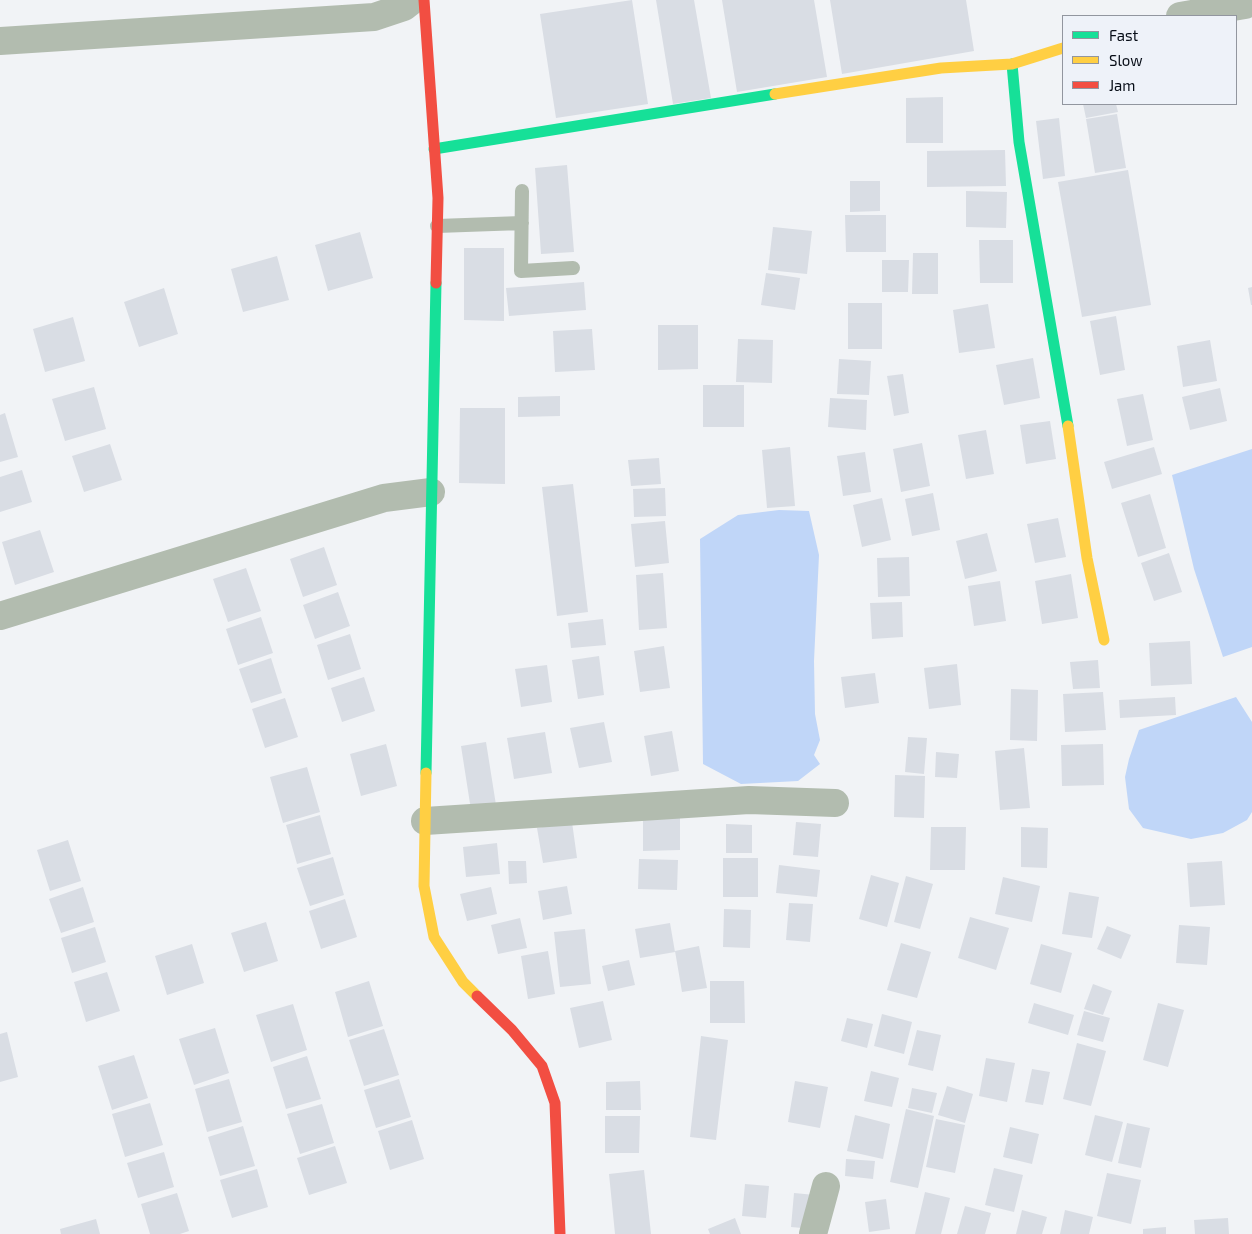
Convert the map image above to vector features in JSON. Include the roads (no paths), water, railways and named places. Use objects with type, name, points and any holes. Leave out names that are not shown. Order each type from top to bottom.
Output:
[{"type":"street","points":[[0,41],[374,17],[404,7],[413,0]]},
{"type":"street","points":[[424,0],[438,198],[430,492],[424,886],[434,937],[462,982],[512,1030],[542,1066],[555,1103],[560,1234]]},
{"type":"street","points":[[1186,15],[1245,5],[1252,1]]},
{"type":"street","points":[[434,149],[941,68],[1012,64],[1062,48]]},
{"type":"street","points":[[1012,64],[1019,142],[1062,386],[1087,558],[1104,640]]},
{"type":"street","points":[[0,616],[384,498],[430,492]]},
{"type":"street","points":[[425,821],[749,800],[835,802]]},
{"type":"street","points":[[813,1234],[826,1186]]},
{"type":"lane","points":[[522,191],[521,271],[573,268]]},
{"type":"lane","points":[[437,226],[522,223]]},
{"type":"water","points":[[1252,449],[1252,647],[1223,657],[1194,569],[1172,475]]},
{"type":"water","points":[[779,510],[809,511],[819,555],[814,661],[815,714],[820,740],[814,755],[820,764],[798,781],[741,784],[703,764],[700,539],[738,515]]},
{"type":"water","points":[[1236,697],[1252,722],[1252,812],[1247,820],[1223,833],[1191,839],[1143,828],[1129,809],[1125,777],[1139,730]]}]
